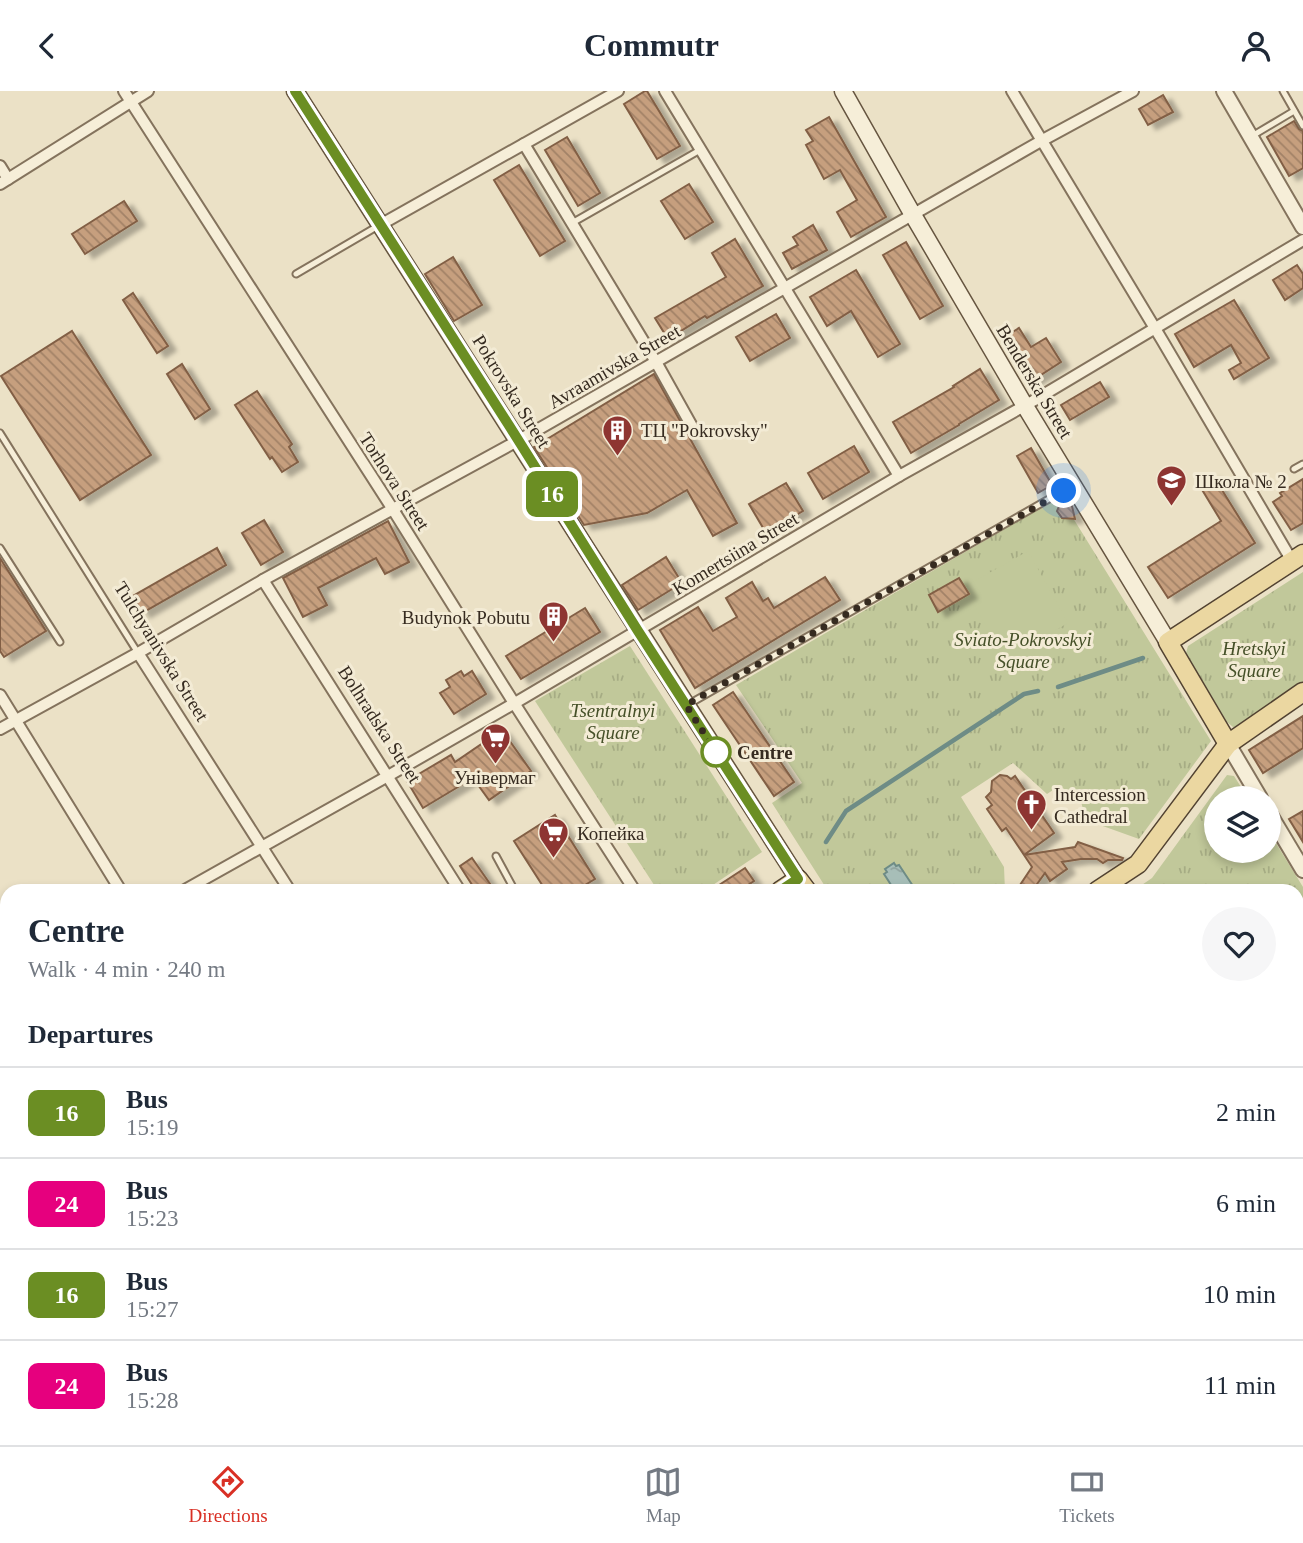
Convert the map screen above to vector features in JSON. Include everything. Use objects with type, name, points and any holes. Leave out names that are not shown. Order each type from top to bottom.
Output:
[{"type":"main road","name":"Pokrovska Street","points":[[295,91],[801,884]]},
{"type":"main road","name":"Benderska Street","points":[[843,91],[1025,406],[1228,744]]},
{"type":"main road","points":[[1168,642],[1297,558]]},
{"type":"main road","points":[[1108,884],[1138,864],[1228,744],[1303,692]]},
{"type":"street","name":"Torhova Street","points":[[124,91],[630,884]]},
{"type":"street","points":[[0,166],[4,181],[148,91]]},
{"type":"street","points":[[380,225],[618,91]]},
{"type":"street","points":[[665,91],[899,476]]},
{"type":"street","points":[[1012,91],[1297,558]]},
{"type":"street","name":"Avraamivska Street","points":[[0,729],[518,440],[1133,91]]},
{"type":"street","points":[[1224,91],[1303,227]]},
{"type":"street","points":[[524,144],[694,430]]},
{"type":"street","name":"Komertsiina Street","points":[[195,884],[638,631],[899,476],[1025,406],[1303,240]]},
{"type":"street","name":"Bolhradska Street","points":[[263,580],[456,884]]},
{"type":"street","name":"Tulchyanivska Street","points":[[138,653],[286,884]]},
{"type":"street","points":[[0,695],[117,884]]},
{"type":"street","name":"Benderska Street","points":[[1228,744],[1253,786]]},
{"type":"street","points":[[1281,833],[1303,870]]},
{"type":"lane","points":[[1283,91],[1303,126]]},
{"type":"lane","points":[[1251,136],[1294,111]]},
{"type":"lane","points":[[572,223],[700,150]]},
{"type":"lane","points":[[296,274],[380,225]]},
{"type":"lane","name":"Tulchyanivska Street","points":[[0,433],[3,444],[138,653]]},
{"type":"lane","points":[[1294,469],[1303,464]]},
{"type":"lane","points":[[686,705],[1074,485]]},
{"type":"lane","points":[[0,548],[60,642]]},
{"type":"lane","points":[[496,856],[511,884]]},
{"type":"green space","name":"Sviato-Pokrovskyi Square","points":[[1060,497],[1211,741],[1139,839],[1086,820],[1080,798],[1059,786],[1047,794],[1013,763],[961,797],[1004,867],[1005,884],[824,884],[772,803],[802,783],[736,685]]},
{"type":"green space","points":[[1028,551],[1068,623],[1005,659],[964,587]]},
{"type":"green space","name":"Hretskyi Square","points":[[1303,572],[1303,684],[1233,727],[1227,722],[1186,653],[1188,646]]},
{"type":"green space","name":"Tsentralnyi Square","points":[[630,646],[762,852],[714,884],[653,884],[535,701]]},
{"type":"green space","points":[[1227,775],[1234,776],[1240,786],[1219,786]]},
{"type":"green space","points":[[1204,807],[1204,863],[1281,863],[1281,851],[1301,884],[1143,884],[1152,878]]},
{"type":"water","points":[[894,863],[899,865],[912,884],[890,884],[884,874],[887,872],[885,869]]},
{"type":"building","points":[[645,91],[680,146],[657,159],[624,104]]},
{"type":"building","points":[[1163,95],[1173,112],[1148,125],[1139,109]]},
{"type":"building","points":[[829,117],[886,217],[851,237],[837,212],[857,200],[840,170],[824,179],[806,145],[813,141],[806,130]]},
{"type":"building","points":[[1294,121],[1303,131],[1303,168],[1289,176],[1267,137]]},
{"type":"building","points":[[567,137],[600,193],[578,206],[545,150]]},
{"type":"building","points":[[519,165],[565,241],[540,256],[494,180]]},
{"type":"building","points":[[689,184],[713,222],[685,239],[661,201]]},
{"type":"building","points":[[124,201],[137,221],[85,254],[72,234]]},
{"type":"building","points":[[813,225],[827,250],[792,269],[783,253],[798,245],[793,237]]},
{"type":"building","points":[[735,239],[763,286],[668,339],[655,318],[726,277],[712,253]]},
{"type":"building","points":[[906,242],[943,306],[920,319],[883,255]]},
{"type":"building","points":[[453,257],[482,305],[454,321],[425,274]]},
{"type":"building","points":[[1297,265],[1303,274],[1303,288],[1285,300],[1273,280]]},
{"type":"building","points":[[856,270],[900,344],[878,357],[851,311],[827,326],[810,297]]},
{"type":"building","points":[[133,293],[168,346],[157,353],[123,300]]},
{"type":"building","points":[[1234,300],[1269,358],[1234,379],[1229,370],[1241,363],[1231,345],[1194,367],[1175,334]]},
{"type":"building","points":[[776,314],[790,338],[750,361],[736,337]]},
{"type":"building","points":[[1019,328],[1031,347],[1046,338],[1061,362],[1030,382],[1003,338]]},
{"type":"building","points":[[72,331],[151,455],[80,500],[1,376]]},
{"type":"building","points":[[182,364],[210,409],[195,419],[167,374]]},
{"type":"building","points":[[980,369],[999,400],[911,453],[893,422]]},
{"type":"building","name":"ТЦ \"Pokrovsky\"","points":[[654,374],[737,523],[713,536],[687,490],[647,513],[584,525],[534,447]]},
{"type":"building","points":[[1100,382],[1109,397],[1070,420],[1061,405]]},
{"type":"building","points":[[257,391],[292,444],[289,447],[298,462],[282,472],[272,457],[270,459],[235,405]]},
{"type":"building","points":[[854,446],[869,472],[823,499],[808,473]]},
{"type":"building","points":[[1031,448],[1052,485],[1038,493],[1017,456]]},
{"type":"building","points":[[1212,474],[1255,543],[1168,598],[1148,567],[1221,521],[1198,483]]},
{"type":"building","points":[[1303,479],[1303,523],[1291,530],[1273,502],[1282,496],[1280,493]]},
{"type":"building","points":[[786,483],[803,511],[766,533],[749,504]]},
{"type":"building","points":[[1062,499],[1072,506],[1075,519],[1062,518],[1057,511]]},
{"type":"building","points":[[264,520],[283,552],[261,565],[242,533]]},
{"type":"building","points":[[388,521],[409,562],[385,574],[376,558],[318,588],[327,605],[303,617],[283,578]]},
{"type":"building","points":[[217,548],[226,565],[142,613],[133,596]]},
{"type":"building","points":[[666,557],[682,583],[638,610],[622,585]]},
{"type":"building","points":[[0,558],[46,631],[4,657],[0,651]]},
{"type":"building","points":[[825,577],[840,600],[695,688],[660,630],[698,607],[713,631],[737,617],[726,598],[752,582],[763,601],[768,598],[774,608]]},
{"type":"building","points":[[959,578],[969,594],[938,612],[929,595]]},
{"type":"building","name":"Budynok Pobutu","points":[[585,608],[600,632],[521,679],[506,656]]},
{"type":"building","points":[[461,671],[464,676],[472,671],[486,694],[454,714],[440,693],[450,687],[446,680]]},
{"type":"building","points":[[733,692],[794,782],[774,796],[713,705]]},
{"type":"building","points":[[1303,716],[1303,748],[1263,773],[1249,750]]},
{"type":"building","points":[[502,730],[531,771],[489,800],[473,778],[423,808],[407,781],[451,755],[455,762]]},
{"type":"building","name":"Intercession Cathedral","points":[[1000,775],[1011,779],[1015,776],[1054,833],[1024,855],[1006,828],[1002,831],[987,809],[992,805],[986,797],[991,792],[992,781]]},
{"type":"building","points":[[1303,811],[1303,842],[1289,819]]},
{"type":"building","name":"Копейка","points":[[555,815],[595,879],[587,884],[542,884],[514,841]]},
{"type":"building","name":"Intercession Cathedral","points":[[1078,842],[1123,858],[1103,863],[1097,859],[1062,862],[1067,869],[1050,881],[1045,873],[1037,884],[1021,884],[1032,867],[1024,855],[1075,847]]},
{"type":"building","points":[[472,858],[490,884],[472,884],[460,866]]},
{"type":"building","points":[[745,868],[754,881],[750,884],[721,884]]},
{"type":"waterway","points":[[1058,687],[1143,658]]},
{"type":"waterway","points":[[826,842],[846,811],[1024,694],[1038,691]]},
{"type":"bus line","name":"16","points":[[295,91],[798,879],[790,884]]},
{"type":"place","name":"ТЦ \"Pokrovsky\"","points":[[618,457]]},
{"type":"place","name":"Школа № 2","points":[[1172,508]]},
{"type":"place","name":"Budynok Pobutu","points":[[553,644]]},
{"type":"place","name":"Centre","points":[[716,752]]},
{"type":"place","name":"Універмаг","points":[[495,765]]},
{"type":"place","name":"Intercession Cathedral","points":[[1031,832]]},
{"type":"place","name":"Копейка","points":[[554,860]]},
{"type":"route","points":[[716,752],[686,705],[1064,491]]}]
